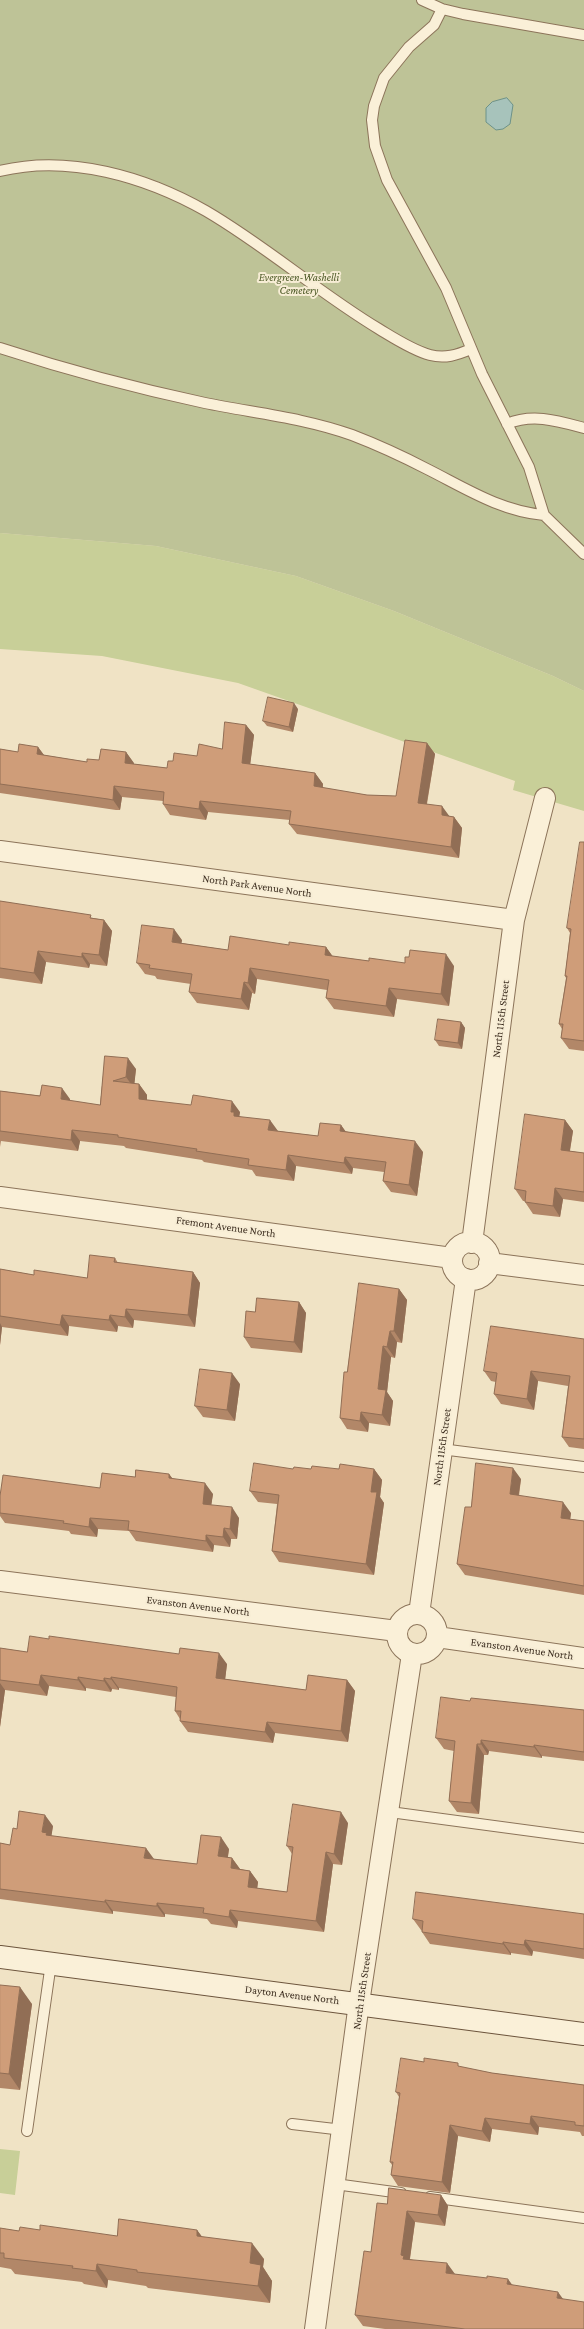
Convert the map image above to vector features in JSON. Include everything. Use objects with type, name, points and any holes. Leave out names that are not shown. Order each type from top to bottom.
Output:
[{"type":"street","name":"North 115th Street","points":[[472,1243],[514,920],[545,798]]},
{"type":"street","name":"North Park Avenue North","points":[[0,851],[514,920]]},
{"type":"street","name":"Fremont Avenue North","points":[[0,1196],[452,1258]]},
{"type":"street","points":[[472,1243],[485,1249],[489,1263],[486,1272],[481,1276],[476,1279],[466,1279],[454,1270],[452,1258],[458,1247],[463,1244],[472,1243]]},
{"type":"street","points":[[489,1263],[584,1275]]},
{"type":"street","name":"North 115th Street","points":[[419,1614],[466,1279]]},
{"type":"street","name":"Evanston Avenue North","points":[[0,1581],[397,1631]]},
{"type":"street","points":[[419,1614],[432,1621],[436,1627],[437,1637],[434,1646],[429,1651],[423,1654],[412,1654],[403,1650],[399,1644],[397,1631],[402,1620],[408,1616],[419,1614]]},
{"type":"street","name":"Evanston Avenue North","points":[[437,1637],[584,1658]]},
{"type":"street","name":"North 115th Street","points":[[315,2329],[359,2004],[390,1812],[412,1654]]},
{"type":"street","name":"Dayton Avenue North","points":[[0,1957],[584,2034]]},
{"type":"lane","points":[[422,0],[442,9],[584,35]]},
{"type":"lane","points":[[442,9],[434,25],[409,47],[384,78],[374,106],[373,133],[379,162],[387,180],[446,288],[471,349],[536,486],[544,515],[584,554]]},
{"type":"lane","points":[[0,172],[25,167],[62,165],[96,170],[137,181],[205,211],[347,309],[410,346],[429,355],[444,357],[457,355],[471,349]]},
{"type":"lane","points":[[0,348],[130,386],[289,418],[351,435],[383,447],[501,506],[524,513],[544,515]]},
{"type":"lane","points":[[507,424],[530,417],[544,418],[584,428]]},
{"type":"lane","points":[[441,1449],[584,1467]]},
{"type":"lane","points":[[390,1812],[584,1838]]},
{"type":"lane","points":[[27,2131],[51,1963]]},
{"type":"lane","points":[[292,2124],[343,2130]]},
{"type":"lane","points":[[335,2184],[584,2218]]},
{"type":"green space","name":"Evergreen-Washelli Cemetery","points":[[0,0],[584,0],[584,691],[553,676],[394,611],[296,576],[156,546],[0,533]]},
{"type":"green space","points":[[0,533],[156,546],[296,576],[394,611],[553,676],[584,691],[584,811],[513,790],[515,781],[238,683],[102,656],[0,649]]},
{"type":"green space","points":[[0,2149],[20,2151],[15,2195],[0,2193]]},
{"type":"water","points":[[507,98],[513,105],[510,124],[503,129],[496,130],[486,122],[486,108],[492,102]]},
{"type":"building","points":[[268,697],[294,703],[289,727],[263,721]]},
{"type":"building","points":[[225,722],[246,725],[242,763],[315,773],[314,786],[367,795],[396,796],[405,740],[427,743],[418,803],[442,806],[442,815],[454,817],[451,847],[289,824],[291,811],[200,801],[199,809],[163,804],[164,792],[114,786],[113,800],[0,784],[0,749],[18,752],[19,744],[38,747],[37,754],[87,762],[87,759],[99,760],[101,749],[126,752],[125,763],[167,768],[168,761],[173,761],[174,753],[197,756],[199,744],[222,749]]},
{"type":"building","points":[[580,842],[584,842],[584,1041],[561,1038],[563,1024],[559,1024],[567,976],[565,976],[571,929],[567,928]]},
{"type":"building","points":[[0,901],[91,915],[90,918],[104,920],[99,955],[82,953],[82,957],[38,951],[34,973],[0,968]]},
{"type":"building","points":[[142,925],[174,929],[172,942],[228,950],[230,936],[289,945],[289,942],[326,947],[325,955],[369,961],[369,958],[405,963],[405,957],[409,957],[410,950],[446,954],[441,994],[389,988],[386,1006],[326,998],[329,980],[250,968],[248,983],[244,982],[241,999],[189,992],[192,974],[149,968],[150,965],[137,963]]},
{"type":"building","points":[[438,1019],[461,1022],[458,1043],[435,1040]]},
{"type":"building","points":[[105,1056],[128,1058],[126,1077],[113,1081],[139,1084],[139,1099],[191,1105],[193,1095],[232,1101],[231,1112],[234,1112],[234,1116],[270,1120],[268,1130],[318,1136],[320,1123],[341,1125],[340,1131],[415,1141],[409,1185],[383,1181],[386,1162],[345,1157],[344,1163],[288,1155],[286,1170],[248,1165],[249,1159],[196,1151],[197,1149],[118,1137],[118,1135],[72,1130],[71,1140],[0,1131],[0,1091],[40,1096],[42,1085],[62,1088],[61,1099],[100,1105]]},
{"type":"building","points":[[525,1114],[565,1120],[561,1150],[584,1153],[584,1192],[555,1188],[553,1206],[525,1202],[526,1191],[515,1189]]},
{"type":"building","points":[[90,1255],[115,1258],[114,1262],[193,1272],[188,1315],[126,1309],[125,1317],[110,1315],[109,1320],[62,1315],[60,1325],[0,1316],[0,1269],[34,1275],[34,1270],[87,1278]]},
{"type":"building","points":[[359,1283],[399,1289],[394,1331],[390,1331],[387,1347],[383,1346],[378,1389],[386,1390],[382,1415],[361,1412],[360,1421],[340,1418],[344,1372],[347,1372]]},
{"type":"building","points":[[257,1298],[299,1302],[294,1342],[244,1337],[246,1311],[255,1312]]},
{"type":"building","points":[[491,1326],[584,1339],[584,1439],[562,1437],[570,1376],[531,1371],[527,1399],[494,1394],[497,1373],[484,1371]]},
{"type":"building","points":[[200,1369],[232,1373],[227,1410],[195,1406]]},
{"type":"building","points":[[254,1463],[293,1469],[294,1467],[311,1469],[312,1466],[339,1469],[340,1464],[374,1469],[371,1492],[377,1492],[366,1564],[272,1551],[279,1495],[250,1491]]},
{"type":"building","points":[[476,1463],[513,1468],[510,1494],[563,1502],[561,1518],[584,1521],[584,1586],[457,1564],[465,1507],[471,1507]]},
{"type":"building","points":[[136,1470],[169,1474],[169,1478],[205,1483],[203,1504],[232,1507],[230,1529],[224,1528],[223,1537],[206,1535],[206,1541],[128,1530],[129,1521],[90,1518],[89,1527],[63,1523],[64,1521],[0,1513],[0,1496],[3,1475],[100,1488],[102,1473],[135,1477]]},
{"type":"building","points":[[30,1636],[49,1639],[49,1636],[179,1654],[180,1648],[219,1653],[216,1678],[306,1690],[308,1675],[347,1680],[341,1731],[267,1722],[265,1732],[180,1721],[181,1711],[175,1711],[177,1687],[111,1677],[111,1679],[104,1678],[104,1681],[78,1677],[78,1680],[41,1675],[39,1685],[0,1680],[0,1648],[27,1652]]},
{"type":"building","points":[[441,1697],[470,1701],[471,1698],[584,1710],[584,1752],[481,1740],[481,1744],[477,1744],[471,1803],[449,1801],[455,1741],[436,1738]]},
{"type":"building","points":[[293,1804],[341,1812],[334,1854],[326,1852],[316,1921],[230,1910],[229,1917],[203,1913],[204,1908],[157,1903],[157,1906],[154,1906],[105,1900],[105,1902],[0,1889],[0,1843],[10,1845],[13,1828],[17,1829],[19,1811],[45,1815],[42,1832],[47,1833],[46,1835],[146,1848],[144,1858],[197,1864],[201,1835],[221,1837],[218,1856],[232,1858],[231,1868],[250,1871],[248,1887],[287,1892],[293,1847],[287,1846]]},
{"type":"building","points":[[416,1892],[584,1914],[584,1949],[525,1940],[524,1945],[503,1942],[503,1944],[422,1932],[423,1921],[413,1919]]},
{"type":"building","points":[[0,1985],[20,1987],[9,2074],[0,2073]]},
{"type":"building","points":[[401,2058],[424,2062],[424,2058],[458,2063],[458,2066],[492,2073],[584,2085],[584,2126],[575,2125],[575,2122],[531,2116],[530,2124],[485,2118],[482,2131],[450,2125],[442,2182],[391,2175],[393,2162],[390,2162],[400,2093],[396,2092]]},
{"type":"building","points":[[389,2188],[441,2195],[438,2215],[407,2211],[401,2255],[404,2256],[403,2259],[447,2263],[446,2273],[508,2279],[507,2284],[558,2292],[557,2298],[584,2302],[584,2329],[465,2329],[355,2315],[364,2251],[371,2252],[377,2203],[387,2204]]},
{"type":"building","points":[[119,2219],[197,2230],[197,2236],[252,2243],[250,2263],[261,2265],[258,2286],[137,2272],[137,2270],[97,2264],[96,2271],[72,2268],[73,2266],[4,2258],[4,2253],[0,2253],[0,2228],[19,2231],[20,2227],[40,2230],[40,2225],[117,2236]]}]
